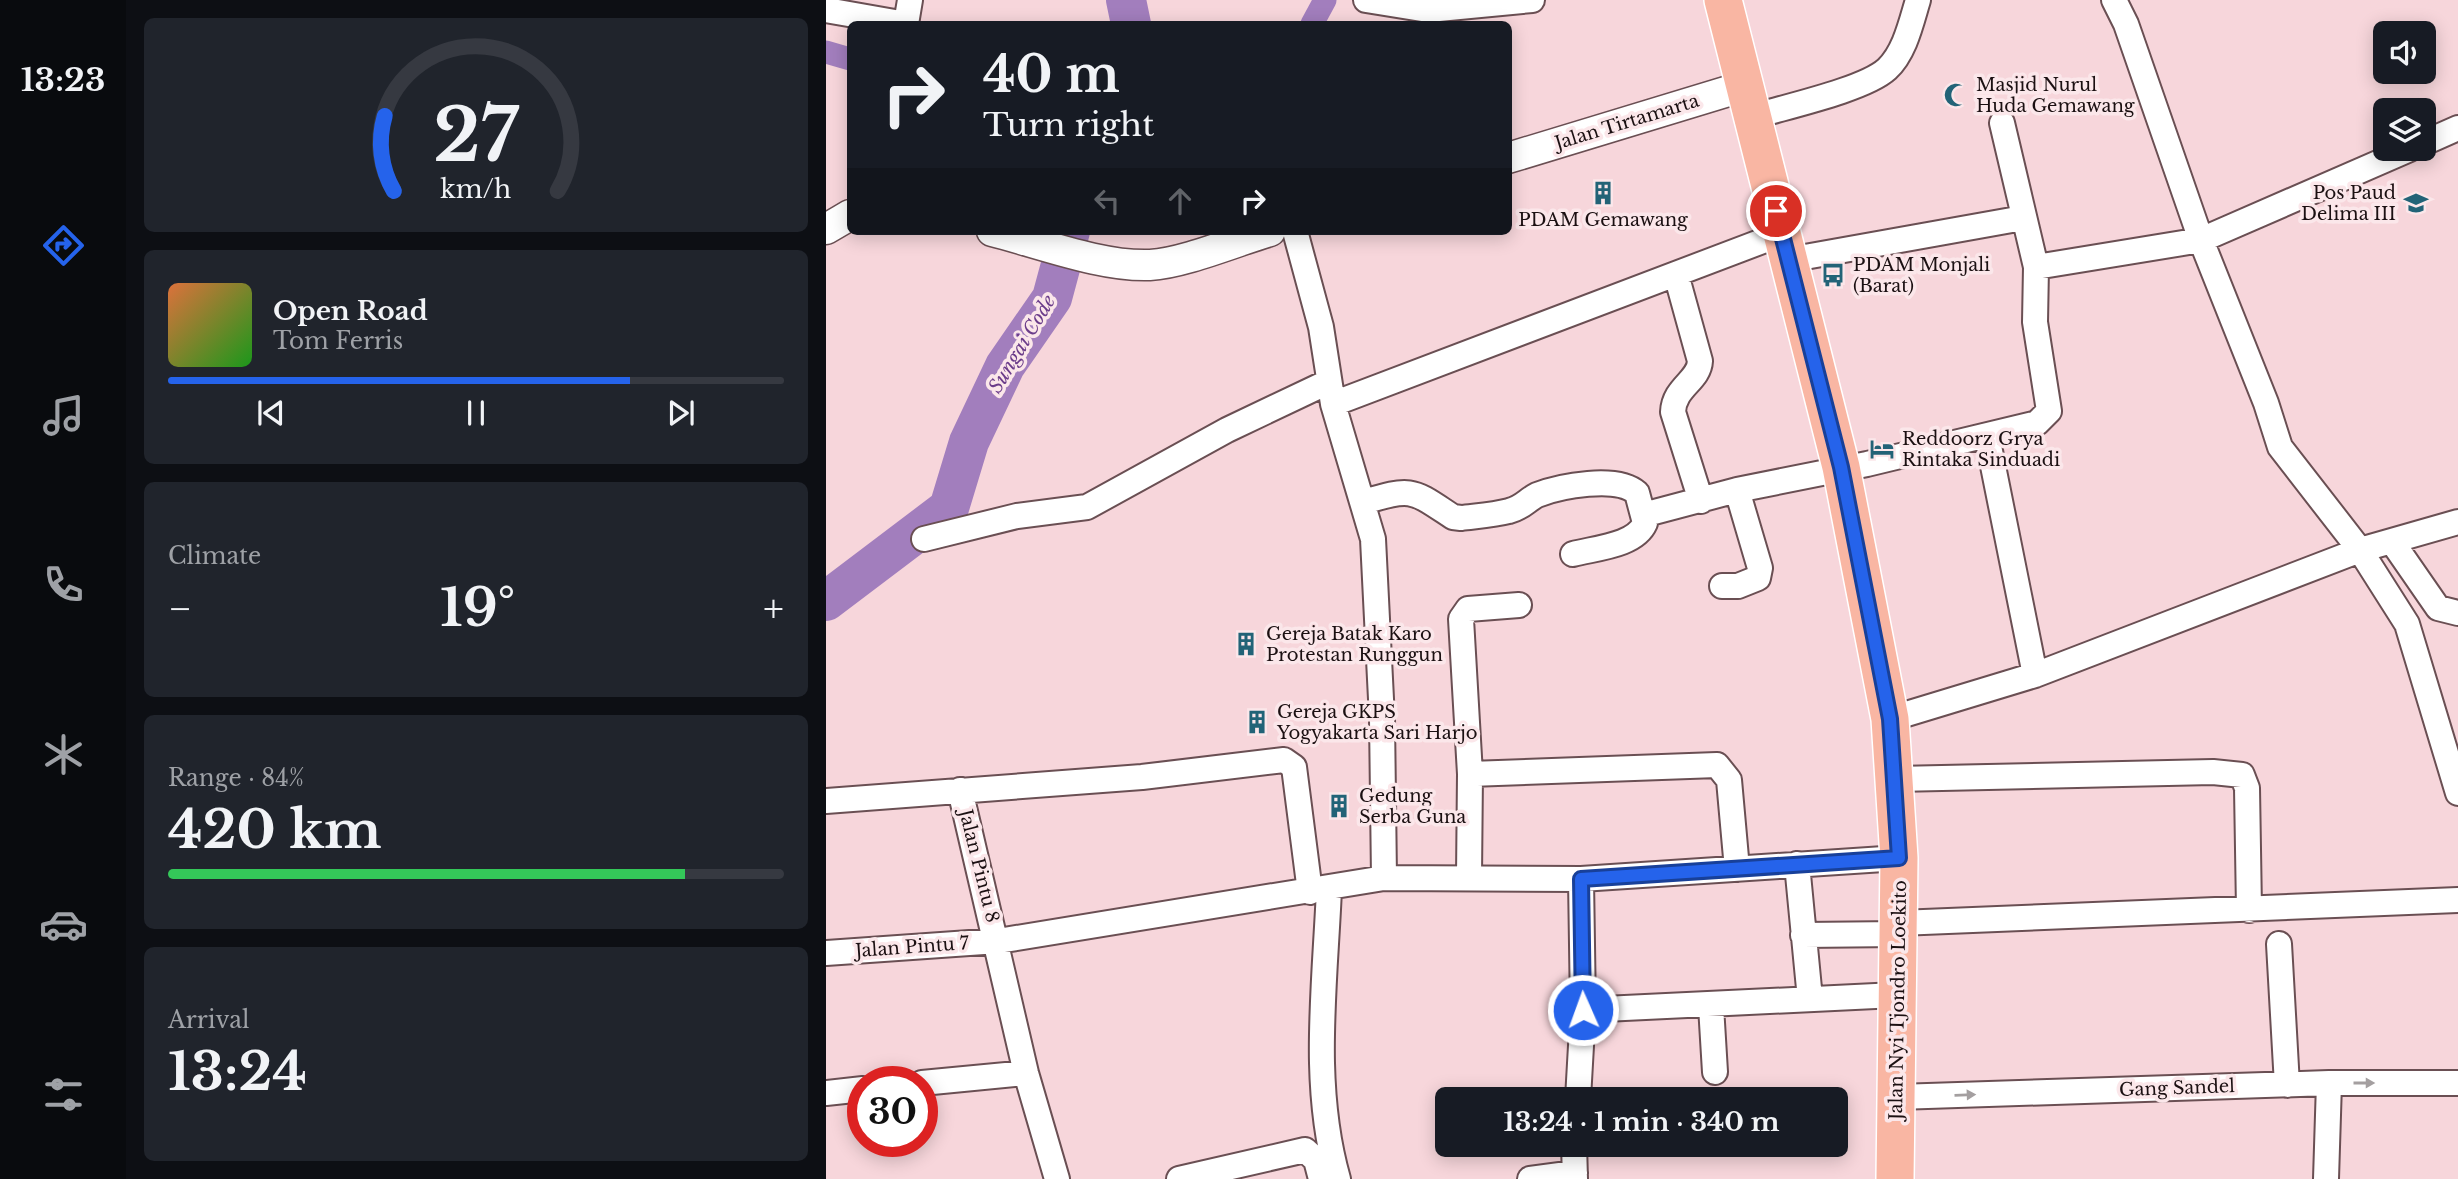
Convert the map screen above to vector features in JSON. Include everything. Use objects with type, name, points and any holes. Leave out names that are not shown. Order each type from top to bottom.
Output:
[{"type":"main road","name":"Jalan Nyi Tjondro Loekito","points":[[1723,0],[1841,467],[1890,719],[1896,779],[1899,858],[1895,1179]]},
{"type":"street","points":[[906,21],[910,0]]},
{"type":"street","points":[[1366,0],[1429,5],[1532,0]]},
{"type":"street","points":[[1749,101],[1852,86],[1886,70],[1906,41],[1918,0]]},
{"type":"street","points":[[2114,0],[2126,24],[2201,240],[2266,403],[2280,447],[2360,550],[2407,624],[2458,793]]},
{"type":"street","points":[[826,10],[889,21]]},
{"type":"street","name":"Jalan Tirtamarta","points":[[1512,157],[1749,101]]},
{"type":"street","points":[[1643,515],[1737,490],[2038,424],[2049,411],[2035,322],[2036,267],[2002,123]]},
{"type":"street","points":[[2436,138],[2458,128]]},
{"type":"street","points":[[2036,267],[2201,240],[2382,161]]},
{"type":"street","points":[[826,229],[847,217]]},
{"type":"street","points":[[924,539],[1017,516],[1087,507],[1227,430],[1676,274],[1785,247],[2023,218]]},
{"type":"street","points":[[1008,235],[1090,257],[1153,265],[1256,235]]},
{"type":"street","points":[[1296,235],[1321,327],[1330,393],[1364,502],[1374,552],[1382,719],[1384,878]]},
{"type":"street","points":[[1676,274],[1700,368],[1674,400],[1673,412],[1701,501]]},
{"type":"street","points":[[1987,436],[2035,675]]},
{"type":"street","points":[[1364,502],[1401,491],[1411,492],[1453,517],[1461,518],[1509,511],[1554,490],[1595,484],[1633,490],[1639,498],[1644,526],[1633,537],[1573,554]]},
{"type":"street","points":[[1722,586],[1738,586],[1758,578],[1760,568],[1737,490]]},
{"type":"street","points":[[1890,719],[2035,675],[2360,550],[2393,543],[2458,522]]},
{"type":"street","points":[[2393,543],[2438,608],[2458,613]]},
{"type":"street","points":[[1469,876],[1470,774],[1461,619],[1468,609],[1519,605]]},
{"type":"street","points":[[826,802],[1289,761],[1294,767],[1320,890],[1323,1093],[1327,1141],[1338,1179]]},
{"type":"street","points":[[1470,774],[1717,765],[1730,780],[1737,869]]},
{"type":"street","points":[[1896,779],[2213,772],[2242,775],[2247,788],[2249,910]]},
{"type":"street","name":"Jalan Pintu 8","points":[[960,790],[998,942],[1026,1073],[1057,1179]]},
{"type":"street","name":"Jalan Pintu 7","points":[[826,953],[998,942],[1384,878],[1469,876],[1581,879],[1899,858]]},
{"type":"street","points":[[1797,864],[1810,999]]},
{"type":"street","points":[[1579,1087],[1583,1010],[1581,879]]},
{"type":"street","points":[[1803,935],[2458,900]]},
{"type":"street","points":[[2279,944],[2287,1085]]},
{"type":"street","points":[[1583,1010],[1711,1006],[1896,995]]},
{"type":"street","points":[[1711,1006],[1715,1072]]},
{"type":"street","points":[[938,1081],[1026,1073]]},
{"type":"street","points":[[2326,1179],[2329,1083]]},
{"type":"street","name":"Gang Sandel","points":[[1897,1097],[2329,1083],[2458,1083]]},
{"type":"street","points":[[826,1093],[847,1091]]},
{"type":"street","points":[[1194,1177],[1305,1150],[1316,1160],[1321,1179]]},
{"type":"street","points":[[1530,1179],[1575,1176],[1574,1157]]},
{"type":"waterway","name":"Sungai Code","points":[[1126,0],[1130,21]]},
{"type":"waterway","points":[[1314,21],[1325,0]]},
{"type":"waterway","points":[[826,52],[847,58]]},
{"type":"waterway","name":"Sungai Code","points":[[826,601],[949,508],[969,442],[1005,366],[1052,298],[1069,235]]},
{"type":"place","name":"Masjid Nurul Huda Gemawang","points":[[1956,95]]},
{"type":"place","name":"PDAM Gemawang","points":[[1603,193]]},
{"type":"place","name":"Pos Paud Delima III","points":[[2416,203]]},
{"type":"place","name":"PDAM Monjali (Barat)","points":[[1833,275]]},
{"type":"place","name":"Reddoorz Grya Rintaka Sinduadi","points":[[1882,449]]},
{"type":"place","name":"Gereja Batak Karo Protestan Runggun","points":[[1246,644]]},
{"type":"place","name":"Gereja GKPS Yogyakarta Sari Harjo","points":[[1257,722]]},
{"type":"place","name":"Gedung Serba Guna","points":[[1339,806]]},
{"type":"route","points":[[1583,1010],[1581,879],[1899,858],[1896,779],[1890,719],[1841,467],[1776,211]]}]
